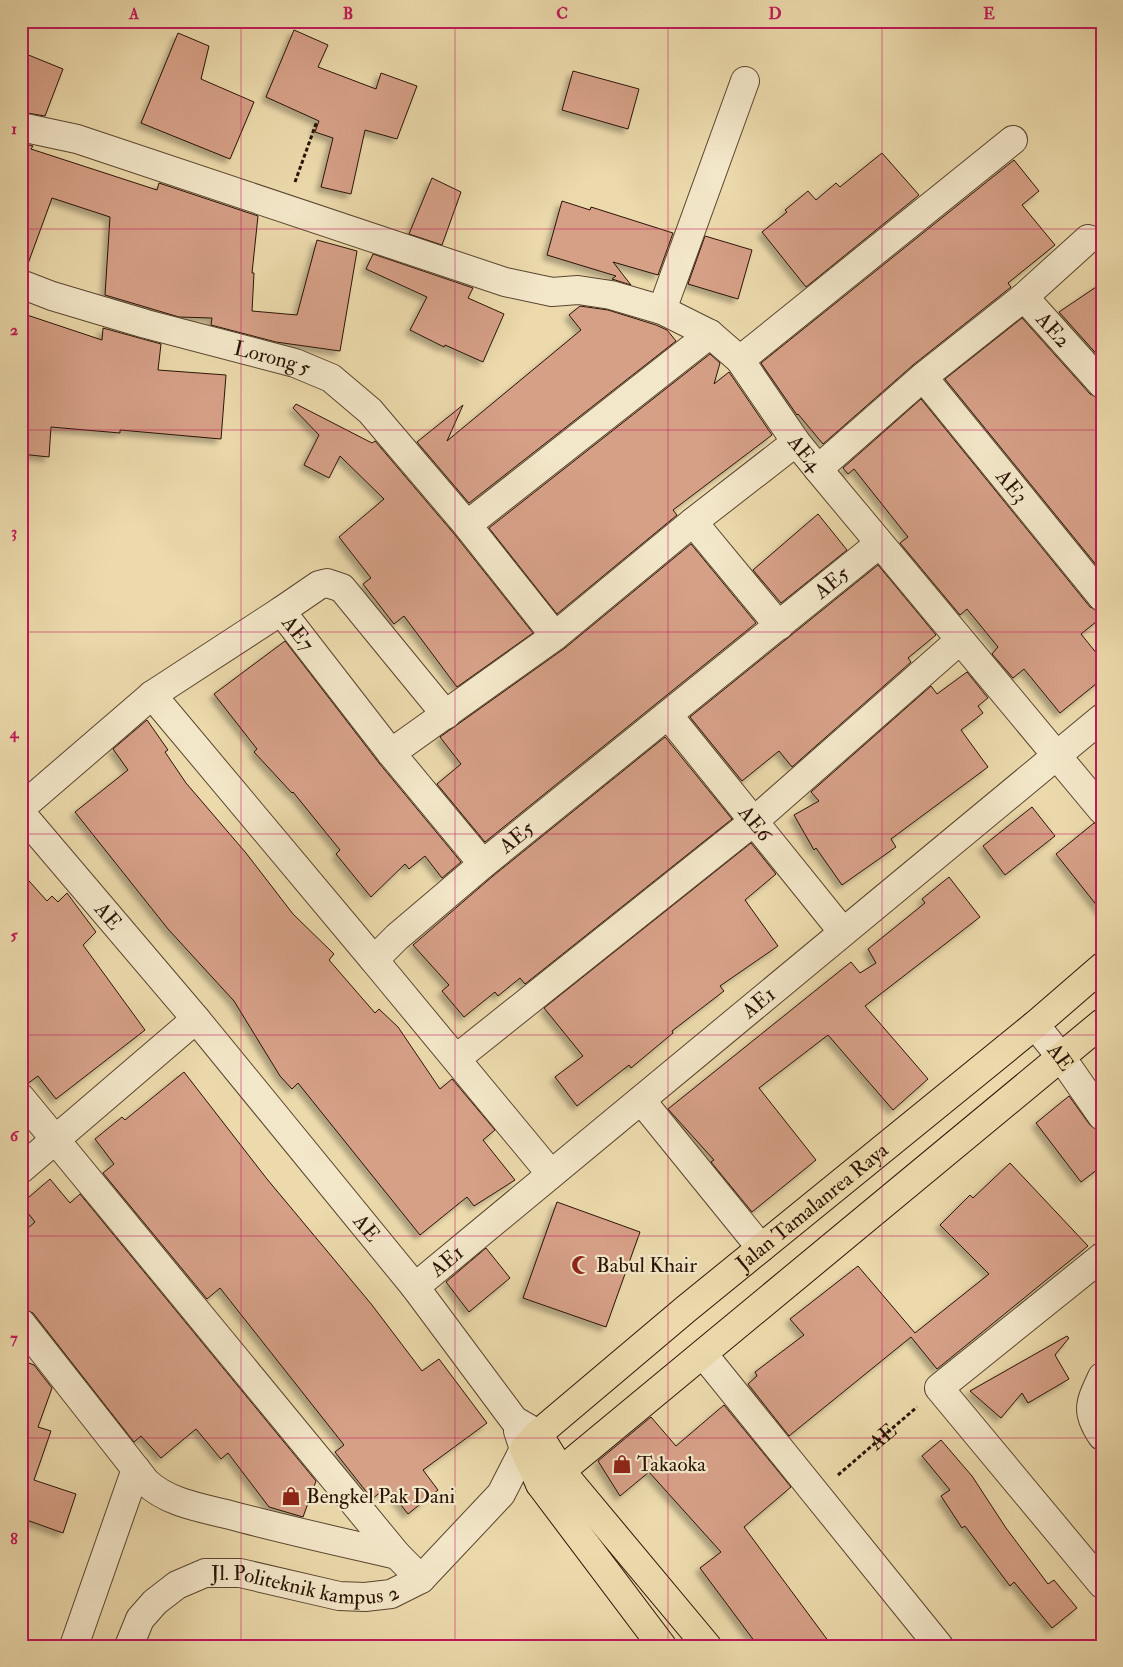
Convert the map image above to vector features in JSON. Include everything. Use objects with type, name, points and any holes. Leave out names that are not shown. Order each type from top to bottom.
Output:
[{"type":"main road","name":"Jalan Tamalanrea Raya","points":[[531,1442],[761,1248],[1035,1025],[1102,967]]},
{"type":"main road","name":"Jalan Tamalanrea Raya","points":[[550,1477],[703,1354],[1102,1023]]},
{"type":"main road","points":[[531,1442],[550,1477],[662,1646]]},
{"type":"main road","points":[[550,1477],[707,1646]]},
{"type":"street","points":[[662,310],[745,81]]},
{"type":"street","name":"AE4","points":[[21,128],[76,139],[506,282],[552,292],[578,290],[611,295],[662,310],[710,334],[740,360],[796,442],[1102,810]]},
{"type":"street","points":[[740,360],[1013,140]]},
{"type":"street","points":[[818,469],[922,377],[1024,297],[1088,238]]},
{"type":"street","name":"Lorong 5","points":[[21,284],[52,296],[146,324],[295,363],[331,378],[370,412],[467,525],[555,636]]},
{"type":"street","name":"AE2","points":[[1024,297],[1102,384]]},
{"type":"street","points":[[467,525],[710,334]]},
{"type":"street","name":"AE3","points":[[922,377],[1102,597]]},
{"type":"street","points":[[391,753],[555,636],[693,522],[796,442]]},
{"type":"street","points":[[693,522],[779,626]]},
{"type":"street","name":"AE5","points":[[374,960],[397,937],[483,864],[879,544]]},
{"type":"street","points":[[281,611],[320,585],[327,583],[342,588],[446,715]]},
{"type":"street","name":"AE7","points":[[21,808],[152,695],[281,611],[391,753],[483,864]]},
{"type":"street","points":[[457,1058],[753,822],[960,640]]},
{"type":"street","points":[[152,695],[552,1174]]},
{"type":"street","name":"AE6","points":[[668,715],[842,932]]},
{"type":"street","name":"AE1","points":[[415,1287],[1102,718]]},
{"type":"street","name":"AE","points":[[21,813],[196,1019],[415,1287],[531,1442]]},
{"type":"street","points":[[21,1169],[56,1141],[196,1019]]},
{"type":"street","name":"AE","points":[[1035,1025],[1061,1057],[1102,1116]]},
{"type":"street","points":[[21,1098],[397,1555],[421,1579],[501,1494],[531,1442]]},
{"type":"street","points":[[640,1100],[761,1248]]},
{"type":"street","points":[[1102,1257],[939,1388],[1102,1584]]},
{"type":"street","points":[[21,1323],[136,1470],[156,1491],[183,1503],[263,1524],[397,1555]]},
{"type":"street","points":[[703,1354],[815,1495],[939,1646]]},
{"type":"street","points":[[1102,1377],[1089,1410],[1092,1421],[1102,1436]]},
{"type":"street","points":[[74,1646],[136,1470]]},
{"type":"street","points":[[501,1494],[550,1477]]},
{"type":"street","name":"Jl. Politeknik kampus 2","points":[[129,1646],[140,1619],[155,1602],[177,1585],[206,1573],[240,1573],[348,1597],[391,1594],[421,1579]]},
{"type":"path","points":[[285,209],[317,121]]},
{"type":"path","name":"AE","points":[[815,1495],[939,1388]]},
{"type":"building","points":[[294,30],[328,45],[318,67],[376,89],[381,73],[417,86],[397,139],[365,130],[351,194],[321,187],[333,138],[315,132],[319,121],[266,97]]},
{"type":"building","points":[[178,33],[209,46],[201,79],[254,102],[230,159],[141,123]]},
{"type":"building","points":[[21,52],[63,69],[45,116],[21,112]]},
{"type":"building","points":[[573,71],[639,89],[628,129],[562,110]]},
{"type":"building","points":[[21,143],[33,146],[31,149],[157,190],[159,183],[258,216],[252,273],[254,273],[252,311],[297,315],[317,240],[357,251],[340,351],[276,342],[211,325],[212,318],[179,317],[105,295],[110,217],[52,198],[26,269],[21,269]]},
{"type":"building","points":[[882,153],[919,195],[806,287],[762,232],[787,212],[785,210],[808,191],[816,200],[836,183],[840,187]]},
{"type":"building","points":[[1014,160],[1039,191],[1022,205],[1055,245],[1008,283],[1011,287],[913,365],[823,444],[797,415],[761,363]]},
{"type":"building","points":[[432,178],[461,192],[442,245],[409,234]]},
{"type":"building","points":[[562,201],[590,210],[591,207],[673,233],[658,275],[613,262],[631,285],[612,279],[616,276],[547,255]]},
{"type":"building","points":[[705,236],[752,250],[738,299],[688,284]]},
{"type":"building","points":[[373,254],[473,288],[468,298],[504,314],[483,362],[445,345],[444,347],[410,330],[427,297],[366,269]]},
{"type":"building","points":[[1102,283],[1102,360],[1059,312]]},
{"type":"building","points":[[580,306],[608,310],[656,325],[667,330],[676,341],[469,503],[417,442],[463,405],[447,441],[581,330],[569,315]]},
{"type":"building","points":[[21,313],[102,340],[103,328],[161,344],[158,370],[226,375],[221,439],[120,430],[120,433],[51,427],[49,457],[21,454]]},
{"type":"building","points":[[1022,318],[1090,394],[1102,399],[1102,572],[945,379]]},
{"type":"building","points":[[710,354],[720,363],[714,384],[729,372],[772,435],[673,510],[677,515],[557,614],[489,528]]},
{"type":"building","points":[[921,399],[1090,607],[1102,612],[1102,617],[1081,634],[1102,660],[1102,679],[1060,713],[1024,669],[1013,678],[992,654],[998,647],[967,609],[960,615],[900,543],[908,537],[854,469],[848,474],[843,468]]},
{"type":"building","points":[[296,404],[372,443],[375,441],[455,535],[533,633],[457,687],[404,616],[394,624],[363,584],[371,578],[339,537],[384,499],[340,456],[329,478],[304,465],[319,435],[293,408]]},
{"type":"building","points":[[818,514],[847,550],[781,603],[753,570]]},
{"type":"building","points":[[691,544],[756,623],[485,842],[437,784],[461,764],[440,737],[565,648]]},
{"type":"building","points":[[878,565],[936,635],[908,658],[911,662],[792,767],[779,751],[742,781],[690,717]]},
{"type":"building","points":[[285,641],[379,763],[461,862],[442,878],[425,856],[409,869],[405,864],[371,897],[336,854],[340,850],[293,792],[254,752],[257,749],[214,694]]},
{"type":"building","points":[[967,672],[988,698],[978,706],[983,713],[961,730],[988,767],[891,839],[896,847],[842,885],[816,848],[814,850],[794,815],[819,801],[811,792],[931,686],[937,694]]},
{"type":"building","points":[[147,720],[168,750],[165,752],[186,783],[246,853],[293,914],[334,954],[329,960],[375,1013],[379,1009],[398,1027],[440,1089],[452,1079],[495,1130],[483,1140],[515,1180],[474,1206],[467,1197],[420,1235],[298,1083],[292,1089],[280,1076],[234,1001],[168,929],[75,812],[128,770],[113,749]]},
{"type":"building","points":[[665,737],[732,819],[525,984],[520,978],[498,996],[495,992],[464,1017],[442,991],[449,985],[413,945],[493,876]]},
{"type":"building","points":[[1032,807],[1055,836],[1005,875],[983,846]]},
{"type":"building","points":[[1094,823],[1102,825],[1102,912],[1056,854]]},
{"type":"building","points":[[751,843],[776,874],[745,900],[778,946],[720,986],[724,991],[672,1031],[673,1033],[631,1068],[629,1065],[577,1106],[555,1077],[583,1056],[544,1008]]},
{"type":"building","points":[[21,872],[47,901],[52,896],[58,902],[67,893],[96,932],[83,945],[145,1030],[56,1099],[38,1076],[27,1084],[21,1083]]},
{"type":"building","points":[[949,877],[980,917],[865,1006],[928,1079],[893,1110],[828,1035],[759,1088],[816,1160],[752,1212],[711,1162],[714,1160],[668,1109],[851,962],[860,973],[876,963],[868,949],[925,903],[922,899]]},
{"type":"building","points":[[184,1072],[267,1179],[372,1305],[422,1371],[439,1359],[487,1423],[423,1470],[438,1490],[408,1514],[387,1487],[372,1499],[335,1452],[344,1445],[220,1288],[207,1299],[103,1173],[114,1164],[95,1139],[122,1117],[125,1120]]},
{"type":"building","points":[[1069,1096],[1090,1125],[1102,1131],[1102,1166],[1081,1182],[1036,1123]]},
{"type":"building","points":[[1010,1163],[1088,1246],[937,1369],[911,1337],[789,1436],[748,1384],[757,1376],[755,1372],[804,1335],[790,1319],[858,1266],[915,1333],[989,1274],[940,1225],[970,1195],[973,1198]]},
{"type":"building","points":[[50,1179],[70,1203],[80,1194],[316,1481],[303,1517],[269,1507],[228,1453],[221,1459],[196,1429],[161,1458],[141,1436],[134,1442],[33,1313],[21,1308],[21,1234],[35,1222],[21,1204]]},
{"type":"building","name":"Babul Khair","points":[[557,1202],[640,1232],[606,1327],[523,1298]]},
{"type":"building","points":[[486,1248],[510,1278],[469,1312],[446,1282]]},
{"type":"building","points":[[1067,1336],[1069,1338],[1055,1355],[1069,1379],[1028,1403],[1022,1393],[1001,1418],[970,1391]]},
{"type":"building","points":[[21,1360],[34,1365],[52,1388],[38,1427],[51,1431],[34,1480],[76,1494],[63,1533],[21,1518]]},
{"type":"building","points":[[724,1405],[791,1487],[744,1527],[832,1646],[758,1646],[700,1568],[721,1552],[649,1472],[620,1496],[598,1461],[651,1417],[676,1446]]},
{"type":"building","points":[[941,1440],[972,1476],[1006,1528],[1048,1584],[1054,1580],[1077,1608],[1052,1628],[1014,1582],[1010,1586],[965,1526],[962,1528],[941,1496],[950,1490],[922,1456]]},
{"type":"place","name":"Babul Khair","points":[[581,1265]]},
{"type":"place","name":"Takaoka","points":[[622,1464]]},
{"type":"place","name":"Bengkel Pak Dani","points":[[291,1496]]}]
